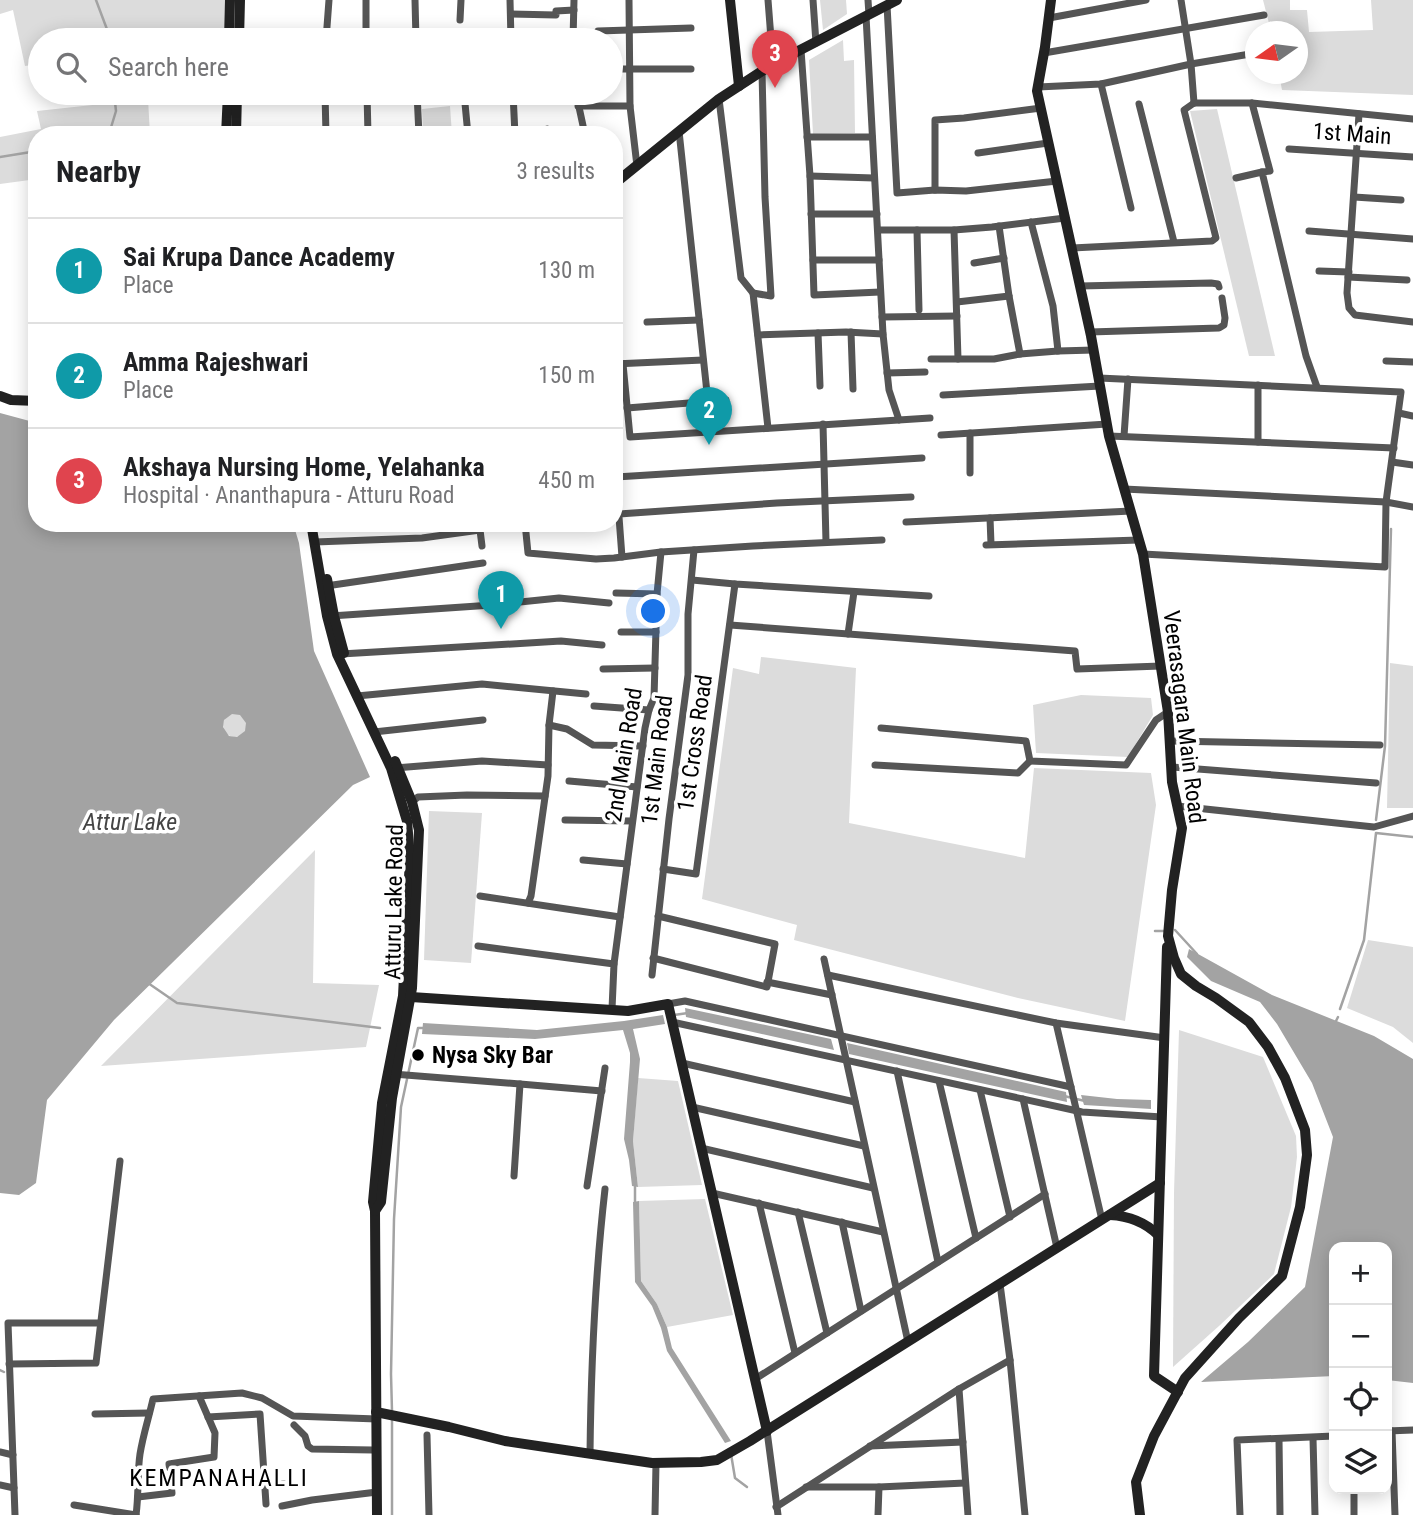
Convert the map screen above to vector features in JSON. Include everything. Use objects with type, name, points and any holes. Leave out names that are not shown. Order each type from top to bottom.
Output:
[{"type":"street","points":[[229,28],[230,0]]},
{"type":"street","points":[[239,28],[240,0]]},
{"type":"street","points":[[327,28],[329,0]]},
{"type":"street","points":[[366,0],[366,28]]},
{"type":"street","points":[[415,0],[416,28]]},
{"type":"street","points":[[460,0],[460,20]]},
{"type":"street","points":[[510,0],[511,28]]},
{"type":"street","points":[[573,28],[574,0]]},
{"type":"street","points":[[629,0],[630,106],[637,166]]},
{"type":"street","points":[[730,0],[738,86]]},
{"type":"street","points":[[768,0],[773,64]]},
{"type":"street","points":[[813,0],[816,43]]},
{"type":"street","points":[[868,0],[872,137],[883,334],[889,390],[899,419]]},
{"type":"street","name":"Veerasagara Main Road","points":[[1051,0],[1037,91],[1094,350],[1109,436],[1143,554],[1168,712],[1171,767],[1182,828],[1168,936],[1181,974],[1250,1022],[1268,1047],[1285,1078],[1305,1130],[1307,1155],[1300,1207],[1282,1276],[1239,1318],[1185,1378],[1154,1436],[1136,1482],[1140,1515]]},
{"type":"street","points":[[1049,18],[1146,0]]},
{"type":"street","points":[[1181,0],[1194,103]]},
{"type":"street","points":[[623,177],[738,86],[773,64],[892,2],[897,193],[966,191],[1057,181]]},
{"type":"street","points":[[510,14],[556,15],[556,11],[574,10]]},
{"type":"street","points":[[1044,53],[1264,15]]},
{"type":"street","points":[[623,30],[691,28]]},
{"type":"street","points":[[801,50],[810,176],[814,295],[880,292]]},
{"type":"street","points":[[1038,87],[1101,84],[1245,55]]},
{"type":"street","points":[[623,68],[691,69]]},
{"type":"street","points":[[753,293],[771,296],[762,72]]},
{"type":"street","points":[[1101,84],[1131,208]]},
{"type":"street","points":[[719,99],[741,278],[753,293],[768,428]]},
{"type":"street","points":[[1072,248],[1212,241],[1216,238],[1184,110],[1194,103],[1252,103],[1413,119]]},
{"type":"street","points":[[1236,177],[1270,170],[1252,103]]},
{"type":"street","points":[[1139,104],[1174,242]]},
{"type":"street","points":[[226,126],[227,105]]},
{"type":"street","points":[[236,126],[237,105]]},
{"type":"street","points":[[326,105],[326,126]]},
{"type":"street","points":[[368,105],[368,126]]},
{"type":"street","points":[[418,105],[419,126]]},
{"type":"street","points":[[465,105],[467,126]]},
{"type":"street","points":[[513,105],[514,126]]},
{"type":"street","points":[[583,126],[578,106],[630,106]]},
{"type":"street","points":[[936,190],[935,120],[1041,108]]},
{"type":"street","points":[[1359,114],[1348,303],[1351,313],[1355,315],[1413,323]]},
{"type":"street","points":[[679,131],[708,402]]},
{"type":"street","points":[[807,137],[872,137]]},
{"type":"street","points":[[978,153],[1048,143]]},
{"type":"street","name":"1st Main","points":[[1289,149],[1413,158]]},
{"type":"street","points":[[1262,172],[1306,356],[1317,387]]},
{"type":"street","points":[[810,176],[874,178]]},
{"type":"street","points":[[1354,197],[1401,200]]},
{"type":"street","points":[[811,214],[877,214]]},
{"type":"street","points":[[878,230],[954,229],[1065,218]]},
{"type":"street","points":[[1031,222],[1053,306],[1058,351]]},
{"type":"street","points":[[999,226],[1020,354]]},
{"type":"street","points":[[954,229],[958,359]]},
{"type":"street","points":[[917,230],[919,310]]},
{"type":"street","points":[[1309,231],[1413,239]]},
{"type":"street","points":[[974,263],[1003,258]]},
{"type":"street","points":[[813,260],[879,260]]},
{"type":"street","points":[[1319,271],[1407,280]]},
{"type":"street","points":[[1080,286],[1211,283],[1219,287]]},
{"type":"street","points":[[957,302],[1009,296]]},
{"type":"street","points":[[1090,331],[1219,328],[1224,325],[1225,318],[1222,298]]},
{"type":"street","points":[[882,317],[957,316]]},
{"type":"street","points":[[647,322],[699,320]]},
{"type":"street","points":[[758,335],[851,332],[883,334]]},
{"type":"street","points":[[851,332],[853,389]]},
{"type":"street","points":[[818,333],[820,386]]},
{"type":"street","points":[[931,359],[994,359],[1020,354],[1094,350]]},
{"type":"street","points":[[623,364],[703,360]]},
{"type":"street","points":[[1386,361],[1413,362]]},
{"type":"street","points":[[887,373],[925,372]]},
{"type":"street","points":[[1124,436],[1128,379]]},
{"type":"street","points":[[943,395],[1128,379],[1401,392],[1386,502],[1385,568],[1143,554]]},
{"type":"street","points":[[1258,384],[1258,442]]},
{"type":"street","points":[[623,386],[630,437],[930,418]]},
{"type":"street","points":[[0,396],[11,400],[28,401]]},
{"type":"street","points":[[627,408],[726,400]]},
{"type":"street","points":[[1399,413],[1413,416]]},
{"type":"street","points":[[822,424],[827,542]]},
{"type":"street","points":[[941,435],[1107,424]]},
{"type":"street","points":[[970,433],[970,473]]},
{"type":"street","points":[[1109,436],[1394,448]]},
{"type":"street","points":[[623,477],[922,458]]},
{"type":"street","points":[[1392,462],[1413,465]]},
{"type":"street","points":[[1125,489],[1386,502],[1413,507]]},
{"type":"street","points":[[623,514],[911,497]]},
{"type":"street","points":[[906,522],[1131,511]]},
{"type":"street","points":[[990,518],[988,544],[1139,540]]},
{"type":"street","name":"Atturu Lake Road","points":[[314,532],[318,542]]},
{"type":"street","name":"Atturu Lake Road","points":[[317,532],[330,616],[341,654],[412,802],[419,830],[411,998],[391,1074]]},
{"type":"street","points":[[318,542],[422,538],[454,532]]},
{"type":"street","points":[[481,532],[482,546]]},
{"type":"street","points":[[526,532],[528,552],[596,559],[661,552],[882,540]]},
{"type":"street","points":[[620,532],[622,557]]},
{"type":"street","name":"1st Main Road","points":[[652,975],[688,675],[688,614],[694,550]]},
{"type":"street","name":"2nd Main Road","points":[[611,1009],[632,821],[649,710],[654,698],[661,552]]},
{"type":"street","points":[[325,586],[482,563]]},
{"type":"street","points":[[692,580],[929,596]]},
{"type":"street","name":"1st Cross Road","points":[[663,869],[696,874],[735,584]]},
{"type":"street","points":[[848,634],[854,592]]},
{"type":"street","points":[[616,593],[657,594]]},
{"type":"street","points":[[330,616],[559,598],[609,603]]},
{"type":"street","points":[[730,625],[1075,651],[1077,669],[1161,666]]},
{"type":"street","points":[[621,632],[656,632]]},
{"type":"street","points":[[341,654],[561,641],[602,645]]},
{"type":"street","points":[[603,669],[655,668]]},
{"type":"street","points":[[361,696],[482,684],[586,694]]},
{"type":"street","points":[[528,904],[548,776],[553,691]]},
{"type":"street","points":[[594,706],[649,710]]},
{"type":"street","points":[[875,765],[1018,773],[1030,761],[1126,765],[1156,720],[1168,712]]},
{"type":"street","points":[[378,731],[483,720]]},
{"type":"street","points":[[549,725],[567,729],[593,745],[643,746]]},
{"type":"street","points":[[881,728],[1026,741],[1030,761]]},
{"type":"street","points":[[1170,741],[1380,745]]},
{"type":"street","points":[[394,768],[482,761],[548,765]]},
{"type":"street","points":[[1171,767],[1376,783]]},
{"type":"street","name":"Atturu Lake Road","points":[[377,1515],[375,1210],[381,1202],[391,1074],[403,996],[410,858],[407,821],[394,768]]},
{"type":"street","points":[[569,781],[637,787]]},
{"type":"street","points":[[412,802],[418,797],[455,795],[545,796]]},
{"type":"street","points":[[1177,806],[1374,827],[1413,816]]},
{"type":"street","points":[[565,820],[632,821]]},
{"type":"street","points":[[583,860],[627,864]]},
{"type":"street","points":[[480,896],[620,917]]},
{"type":"street","points":[[653,958],[767,986],[775,944],[658,916]]},
{"type":"street","points":[[1168,936],[1154,1376],[1178,1392]]},
{"type":"street","points":[[478,946],[614,964]]},
{"type":"street","points":[[824,959],[908,1342]]},
{"type":"street","points":[[828,975],[1056,1023],[1164,1038]]},
{"type":"street","points":[[767,982],[832,995]]},
{"type":"street","points":[[411,998],[628,1011],[685,1001],[1071,1090]]},
{"type":"street","points":[[668,1004],[767,1431],[777,1511]]},
{"type":"street","points":[[672,1022],[845,1056],[897,1071],[1023,1099],[1162,1116]]},
{"type":"street","points":[[1056,1023],[1105,1218]]},
{"type":"street","points":[[682,1063],[855,1102]]},
{"type":"street","points":[[587,1186],[605,1068]]},
{"type":"street","points":[[897,1071],[938,1262]]},
{"type":"street","points":[[391,1074],[602,1091]]},
{"type":"street","points":[[939,1081],[976,1238]]},
{"type":"street","points":[[514,1176],[520,1084]]},
{"type":"street","points":[[980,1090],[1010,1217]]},
{"type":"street","points":[[1023,1099],[1057,1248]]},
{"type":"street","points":[[692,1107],[864,1146]]},
{"type":"street","points":[[701,1148],[873,1188]]},
{"type":"street","points":[[9,1364],[96,1363],[120,1161]]},
{"type":"street","points":[[74,1505],[136,1515],[140,1451],[153,1399],[242,1393],[262,1398],[293,1416],[377,1416],[449,1427],[505,1441],[656,1463],[718,1460],[1160,1183]]},
{"type":"street","points":[[590,1454],[596,1289],[605,1189]]},
{"type":"street","points":[[712,1193],[883,1232]]},
{"type":"street","points":[[755,1379],[1045,1194]]},
{"type":"street","points":[[759,1203],[795,1353]]},
{"type":"street","points":[[798,1212],[827,1333]]},
{"type":"street","points":[[1105,1218],[1123,1216],[1136,1220],[1158,1236]]},
{"type":"street","points":[[842,1222],[862,1311]]},
{"type":"street","points":[[1000,1284],[1025,1515]]},
{"type":"street","points":[[15,1515],[8,1323],[100,1323]]},
{"type":"street","points":[[777,1511],[805,1487],[959,1389],[1010,1360]]},
{"type":"street","points":[[0,1385],[10,1387]]},
{"type":"street","points":[[959,1389],[968,1515]]},
{"type":"street","points":[[138,1497],[172,1493],[169,1464],[214,1457],[215,1433],[200,1396]]},
{"type":"street","points":[[262,1398],[260,1414],[266,1504]]},
{"type":"street","points":[[95,1414],[149,1413]]},
{"type":"street","points":[[208,1416],[260,1414]]},
{"type":"street","points":[[0,1419],[11,1421]]},
{"type":"street","points":[[293,1425],[305,1436],[312,1450],[373,1450]]},
{"type":"street","points":[[1392,1431],[1413,1430]]},
{"type":"street","points":[[427,1435],[429,1515]]},
{"type":"street","points":[[1240,1515],[1237,1440],[1329,1436]]},
{"type":"street","points":[[1313,1437],[1315,1515]]},
{"type":"street","points":[[1279,1439],[1280,1515]]},
{"type":"street","points":[[870,1446],[962,1442]]},
{"type":"street","points":[[0,1452],[13,1455]]},
{"type":"street","points":[[655,1515],[656,1463]]},
{"type":"street","points":[[1392,1473],[1395,1515]]},
{"type":"street","points":[[805,1487],[879,1488],[965,1483]]},
{"type":"street","points":[[265,1485],[284,1484]]},
{"type":"street","points":[[0,1485],[14,1488]]},
{"type":"street","points":[[878,1515],[879,1488]]},
{"type":"street","points":[[282,1506],[377,1492]]},
{"type":"street","points":[[1354,1494],[1354,1515]]},
{"type":"shaded area","points":[[0,0],[226,0],[225,28],[28,28],[28,66],[25,66],[13,10],[0,14]]},
{"type":"shaded area","points":[[820,0],[846,0],[847,14],[823,30]]},
{"type":"shaded area","points":[[1263,0],[1290,0],[1290,10],[1307,10],[1308,21],[1268,21]]},
{"type":"shaded area","points":[[1371,0],[1413,0],[1413,95],[1282,90],[1281,84],[1308,84],[1308,21],[1309,32],[1373,30]]},
{"type":"shaded area","points":[[843,40],[844,61],[854,60],[855,133],[813,134],[809,60]]},
{"type":"shaded area","points":[[92,105],[148,105],[150,126],[40,126],[37,111]]},
{"type":"shaded area","points":[[450,106],[451,126],[423,126],[422,109]]},
{"type":"shaded area","points":[[1217,109],[1275,356],[1249,356],[1190,111]]},
{"type":"shaded area","points":[[28,132],[28,180],[0,184],[0,137]]},
{"type":"shaded area","points":[[761,657],[856,668],[849,823],[1025,858],[1034,768],[1151,773],[1156,805],[1125,1021],[1018,998],[794,940],[797,925],[702,899],[733,668],[759,674]]},
{"type":"shaded area","points":[[1390,663],[1413,666],[1413,808],[1387,808]]},
{"type":"shaded area","points":[[1081,695],[1151,698],[1153,715],[1128,757],[1036,753],[1033,705]]},
{"type":"shaded area","points":[[235,713],[246,720],[247,725],[240,736],[235,737],[224,730],[223,725],[230,714]]},
{"type":"shaded area","points":[[429,811],[482,813],[471,963],[424,960]]},
{"type":"shaded area","points":[[315,850],[313,983],[379,985],[366,1047],[101,1066]]},
{"type":"shaded area","points":[[1368,940],[1413,947],[1413,1043],[1393,1027],[1347,1008]]},
{"type":"shaded area","points":[[1179,1030],[1263,1057],[1296,1136],[1297,1157],[1291,1207],[1274,1274],[1173,1367],[1174,1193]]},
{"type":"shaded area","points":[[638,1078],[678,1081],[702,1185],[638,1187],[633,1141]]},
{"type":"shaded area","points":[[705,1199],[733,1315],[667,1327],[657,1304],[641,1281],[639,1201]]},
{"type":"water","name":"Attur Lake","points":[[0,413],[28,421],[28,532],[296,532],[314,651],[370,777],[353,785],[114,1020],[47,1100],[36,1183],[19,1195],[0,1193]],"holes":[[[232,714],[240,715],[246,723],[245,731],[237,737],[229,736],[223,727],[224,720]]]},
{"type":"water","points":[[1189,949],[1272,995],[1374,1036],[1413,1059],[1413,1383],[1392,1381],[1392,1242],[1329,1242],[1329,1376],[1201,1382],[1248,1342],[1305,1287],[1333,1137],[1312,1083],[1277,1024],[1260,1002],[1211,981],[1187,957]]},
{"type":"water","points":[[685,1008],[831,1039],[834,1050],[686,1017]]},
{"type":"water","points":[[663,1015],[665,1024],[633,1029],[640,1059],[633,1141],[638,1187],[632,1186],[624,1139],[630,1053],[623,1030],[535,1039],[422,1034],[423,1023],[537,1030]]},
{"type":"water","points":[[847,1043],[1066,1092],[1067,1102],[849,1054]]},
{"type":"water","points":[[1081,1095],[1151,1100],[1151,1109],[1084,1105]]},
{"type":"water","points":[[639,1201],[641,1281],[657,1304],[672,1348],[731,1441],[725,1443],[667,1351],[652,1306],[635,1282],[633,1202]]},
{"type":"waterway","points":[[96,0],[106,28]]},
{"type":"waterway","points":[[111,126],[115,105]]},
{"type":"waterway","points":[[0,157],[28,152]]},
{"type":"waterway","points":[[1376,820],[1385,746],[1391,529]]},
{"type":"waterway","points":[[1340,1009],[1364,940],[1376,833],[1413,837]]},
{"type":"waterway","points":[[1175,930],[1197,954]]},
{"type":"waterway","points":[[1155,931],[1164,931]]},
{"type":"waterway","points":[[148,983],[177,1003],[380,1028]]},
{"type":"waterway","points":[[674,1015],[688,1013]]},
{"type":"waterway","points":[[1336,1021],[1338,1017]]},
{"type":"waterway","points":[[392,1411],[394,1219],[401,1107],[418,1028],[425,1028]]},
{"type":"waterway","points":[[1064,1096],[1085,1101]]},
{"type":"waterway","points":[[635,1186],[635,1204]]},
{"type":"waterway","points":[[0,1370],[4,1372]]},
{"type":"waterway","points":[[392,1418],[392,1515]]},
{"type":"waterway","points":[[731,1454],[735,1478],[747,1487]]},
{"type":"place","name":"Akshaya Nursing Home, Yelahanka","points":[[775,88]]},
{"type":"place","name":"Amma Rajeshwari","points":[[709,445]]},
{"type":"place","name":"Sai Krupa Dance Academy","points":[[501,629]]},
{"type":"place","name":"Nysa Sky Bar","points":[[418,1055]]},
{"type":"district","name":"KEMPANAHALLI","points":[[219,1478]]}]
